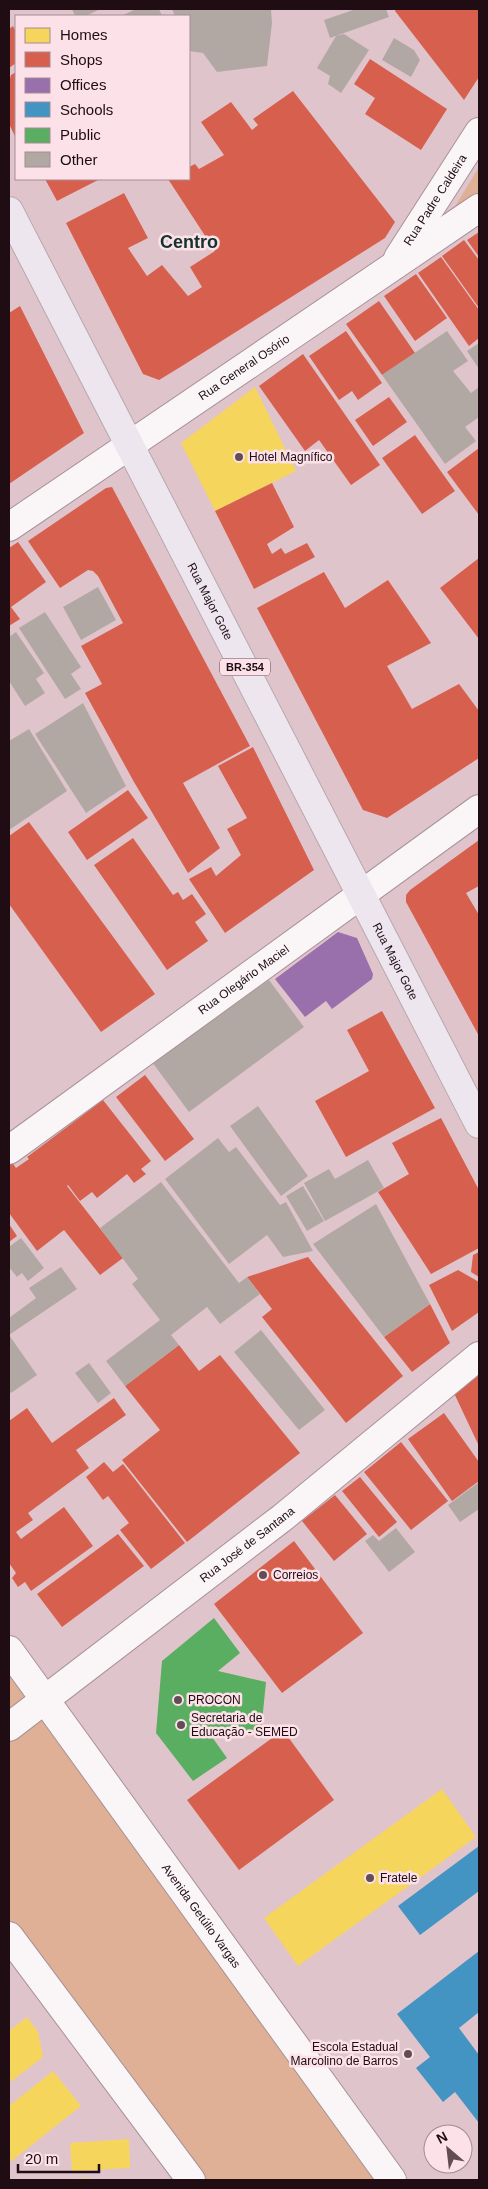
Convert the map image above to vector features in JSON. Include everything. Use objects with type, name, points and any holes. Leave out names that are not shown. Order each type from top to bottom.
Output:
[{"type":"main road","name":"Rua Major Gote","points":[[9,212],[479,1124]]},
{"type":"street","name":"Rua Padre Caldeira","points":[[390,270],[479,132]]},
{"type":"street","name":"Rua General Osório","points":[[9,527],[479,208]]},
{"type":"street","name":"Rua Olegário Maciel","points":[[9,1150],[479,809]]},
{"type":"street","name":"Rua José de Santana","points":[[9,1727],[282,1518],[479,1356]]},
{"type":"street","name":"Avenida Getúlio Vargas","points":[[9,1650],[392,2180]]},
{"type":"street","points":[[9,1936],[192,2180]]},
{"type":"shaded area","points":[[479,167],[479,193],[451,213]]},
{"type":"shaded area","points":[[9,1650],[392,2180],[191,2180],[9,1936]]},
{"type":"building: Homes","name":"Hotel Magnífico","points":[[255,387],[296,471],[215,511],[181,443]]},
{"type":"building: Homes","name":"Fratele","points":[[442,1789],[476,1837],[298,1966],[264,1918]]},
{"type":"building: Homes","points":[[27,2017],[38,2032],[43,2057],[9,2083],[9,2031]]},
{"type":"building: Homes","points":[[53,2071],[81,2106],[9,2163],[9,2106]]},
{"type":"building: Homes","points":[[129,2139],[130,2168],[72,2171],[70,2143]]},
{"type":"building: Homes","points":[[89,2178],[89,2180],[74,2180],[74,2179]]},
{"type":"building: Shops","points":[[396,9],[479,9],[479,77],[464,100],[395,11]]},
{"type":"building: Shops","points":[[13,26],[15,30],[15,64],[9,68],[9,29]]},
{"type":"building: Shops","points":[[370,59],[447,109],[421,150],[365,114],[375,98],[354,84]]},
{"type":"building: Shops","points":[[15,73],[15,136],[9,124],[9,82],[11,75]]},
{"type":"building: Shops","points":[[293,91],[395,222],[385,238],[159,380],[143,374],[66,223],[124,193],[148,238],[128,248],[147,276],[162,265],[188,296],[202,287],[190,267],[215,251],[169,180],[190,180],[190,166],[195,164],[199,169],[224,155],[201,122],[231,102],[252,130],[258,125],[253,119]]},
{"type":"building: Shops","points":[[46,180],[98,180],[57,201]]},
{"type":"building: Shops","points":[[479,232],[479,257],[467,240]]},
{"type":"building: Shops","points":[[464,240],[479,260],[479,308],[442,256]]},
{"type":"building: Shops","points":[[441,257],[479,310],[479,338],[469,346],[418,273]]},
{"type":"building: Shops","points":[[416,274],[447,318],[415,341],[384,296]]},
{"type":"building: Shops","points":[[379,301],[415,353],[382,375],[346,324]]},
{"type":"building: Shops","points":[[20,306],[84,433],[9,484],[9,313]]},
{"type":"building: Shops","points":[[346,331],[382,383],[358,400],[352,391],[339,400],[309,356]]},
{"type":"building: Shops","points":[[303,354],[380,465],[351,485],[319,440],[305,451],[259,386]]},
{"type":"building: Shops","points":[[389,397],[407,422],[373,446],[355,420]]},
{"type":"building: Shops","points":[[415,435],[455,491],[422,514],[382,458]]},
{"type":"building: Shops","points":[[479,448],[479,515],[447,472]]},
{"type":"building: Shops","points":[[272,483],[294,527],[267,544],[272,554],[281,548],[285,554],[307,543],[315,557],[254,589],[215,511]]},
{"type":"building: Shops","points":[[112,487],[250,746],[183,783],[220,848],[188,873],[134,782],[85,693],[102,684],[81,646],[123,623],[98,576],[93,571],[88,570],[60,588],[28,541],[106,488]]},
{"type":"building: Shops","points":[[18,542],[46,582],[11,607],[20,619],[9,626],[9,548]]},
{"type":"building: Shops","points":[[479,558],[479,639],[440,588]]},
{"type":"building: Shops","points":[[324,572],[345,608],[388,580],[431,643],[387,666],[412,709],[459,684],[479,711],[479,758],[387,818],[363,810],[257,608]]},
{"type":"building: Shops","points":[[253,747],[314,870],[225,933],[189,879],[211,867],[216,876],[241,855],[227,829],[247,818],[218,766]]},
{"type":"building: Shops","points":[[128,790],[148,818],[87,860],[68,832]]},
{"type":"building: Shops","points":[[29,822],[155,994],[101,1032],[9,904],[9,836]]},
{"type":"building: Shops","points":[[133,838],[173,895],[178,892],[183,900],[192,894],[206,914],[195,922],[208,941],[167,970],[94,865]]},
{"type":"building: Shops","points":[[479,840],[479,886],[466,893],[479,915],[479,1036],[406,902],[406,895],[410,890]]},
{"type":"building: Shops","points":[[382,1011],[435,1108],[346,1157],[315,1101],[369,1071],[347,1030]]},
{"type":"building: Shops","points":[[145,1075],[194,1139],[165,1161],[116,1097]]},
{"type":"building: Shops","points":[[103,1100],[151,1161],[141,1169],[146,1174],[134,1183],[127,1174],[97,1198],[92,1192],[80,1201],[67,1186],[123,1258],[100,1275],[64,1230],[37,1251],[9,1213],[9,1163],[11,1161],[16,1168],[29,1159],[27,1157]]},
{"type":"building: Shops","points":[[441,1118],[479,1190],[479,1248],[431,1274],[378,1192],[409,1174],[392,1143]]},
{"type":"building: Shops","points":[[9,1224],[17,1236],[9,1242]]},
{"type":"building: Shops","points":[[479,1252],[479,1277],[471,1272],[473,1255]]},
{"type":"building: Shops","points":[[308,1257],[403,1376],[346,1423],[262,1317],[272,1309],[247,1277]]},
{"type":"building: Shops","points":[[458,1270],[479,1282],[479,1312],[452,1331],[429,1285]]},
{"type":"building: Shops","points":[[430,1304],[450,1343],[412,1372],[384,1337]]},
{"type":"building: Shops","points":[[179,1345],[199,1371],[220,1355],[300,1453],[187,1542],[122,1460],[160,1430],[125,1386]]},
{"type":"building: Shops","points":[[479,1370],[479,1446],[453,1391]]},
{"type":"building: Shops","points":[[114,1398],[126,1415],[76,1450],[89,1468],[28,1513],[33,1520],[16,1532],[21,1539],[64,1507],[93,1546],[31,1591],[25,1582],[18,1587],[12,1578],[16,1573],[9,1563],[9,1421],[27,1408],[52,1443]]},
{"type":"building: Shops","points":[[444,1413],[479,1462],[479,1481],[452,1501],[408,1439]]},
{"type":"building: Shops","points":[[401,1442],[448,1501],[411,1530],[364,1472]]},
{"type":"building: Shops","points":[[104,1462],[113,1472],[123,1464],[185,1543],[151,1569],[120,1530],[129,1523],[108,1496],[103,1500],[86,1477]]},
{"type":"building: Shops","points":[[360,1477],[397,1522],[379,1537],[342,1491]]},
{"type":"building: Shops","points":[[335,1495],[367,1534],[334,1561],[302,1521]]},
{"type":"building: Shops","points":[[118,1534],[144,1566],[62,1627],[37,1594]]},
{"type":"building: Shops","points":[[294,1541],[363,1633],[282,1693],[214,1604]]},
{"type":"building: Shops","points":[[283,1730],[334,1800],[239,1870],[187,1800]]},
{"type":"building: Offices","points":[[338,932],[357,938],[373,974],[372,979],[332,1009],[326,1001],[305,1017],[275,979]]},
{"type":"building: Schools","points":[[479,1846],[479,1891],[420,1935],[398,1906]]},
{"type":"building: Schools","points":[[479,1951],[479,2012],[459,2028],[479,2055],[479,2123],[455,2092],[443,2102],[416,2068],[430,2057],[397,2014]]},
{"type":"building: Public","points":[[214,1618],[240,1653],[218,1671],[266,1682],[261,1732],[207,1730],[227,1758],[193,1781],[156,1733],[162,1661]]},
{"type":"building: Other","points":[[72,9],[100,9],[88,15],[75,15]]},
{"type":"building: Other","points":[[136,9],[159,9],[162,15],[123,15]]},
{"type":"building: Other","points":[[172,9],[271,9],[272,23],[267,66],[217,72],[203,53],[190,51],[190,15],[175,15]]},
{"type":"building: Other","points":[[356,9],[386,9],[389,17],[330,38],[324,20]]},
{"type":"building: Other","points":[[344,34],[369,50],[341,93],[328,84],[330,76],[317,68],[336,36]]},
{"type":"building: Other","points":[[394,38],[414,50],[420,60],[411,77],[382,60]]},
{"type":"building: Other","points":[[447,331],[468,361],[453,371],[471,393],[479,387],[479,417],[465,427],[476,441],[445,464],[382,375]]},
{"type":"building: Other","points":[[479,343],[479,369],[467,351]]},
{"type":"building: Other","points":[[98,587],[116,620],[81,640],[63,607]]},
{"type":"building: Other","points":[[45,612],[81,667],[71,674],[81,689],[65,699],[19,628]]},
{"type":"building: Other","points":[[16,632],[44,673],[36,679],[45,693],[25,706],[9,681],[9,637]]},
{"type":"building: Other","points":[[83,703],[126,786],[86,813],[35,734]]},
{"type":"building: Other","points":[[29,729],[67,791],[9,830],[9,741]]},
{"type":"building: Other","points":[[269,980],[304,1027],[189,1112],[152,1062]]},
{"type":"building: Other","points":[[258,1106],[308,1176],[281,1196],[230,1126]]},
{"type":"building: Other","points":[[218,1138],[229,1152],[236,1147],[280,1205],[286,1202],[313,1251],[283,1257],[267,1235],[229,1264],[165,1179]]},
{"type":"building: Other","points":[[368,1160],[384,1188],[325,1221],[304,1183],[329,1169],[335,1179]]},
{"type":"building: Other","points":[[161,1182],[239,1283],[247,1277],[260,1294],[220,1324],[207,1307],[171,1335],[179,1345],[125,1386],[106,1361],[160,1320],[132,1284],[138,1279],[100,1228]]},
{"type":"building: Other","points":[[303,1186],[324,1221],[307,1231],[286,1196]]},
{"type":"building: Other","points":[[376,1204],[430,1304],[384,1337],[313,1244]]},
{"type":"building: Other","points":[[21,1238],[44,1268],[28,1281],[22,1273],[17,1277],[9,1267],[9,1247]]},
{"type":"building: Other","points":[[61,1267],[77,1289],[9,1335],[9,1318],[36,1298],[29,1288]]},
{"type":"building: Other","points":[[261,1330],[325,1410],[299,1430],[234,1352]]},
{"type":"building: Other","points":[[9,1335],[37,1375],[11,1393],[9,1390]]},
{"type":"building: Other","points":[[89,1363],[111,1393],[98,1403],[75,1373]]},
{"type":"building: Other","points":[[479,1482],[479,1509],[460,1522],[448,1505]]},
{"type":"building: Other","points":[[396,1528],[415,1552],[389,1572],[365,1541],[373,1535],[379,1541]]},
{"type":"place","name":"Hotel Magnífico","points":[[239,457]]},
{"type":"place","name":"Correios","points":[[263,1575]]},
{"type":"place","name":"PROCON","points":[[178,1700]]},
{"type":"place","name":"Secretaria de Educação - SEMED","points":[[181,1725]]},
{"type":"place","name":"Fratele","points":[[370,1878]]},
{"type":"place","name":"Escola Estadual Marcolino de Barros","points":[[408,2054]]},
{"type":"district","name":"Centro","points":[[189,242]]}]
